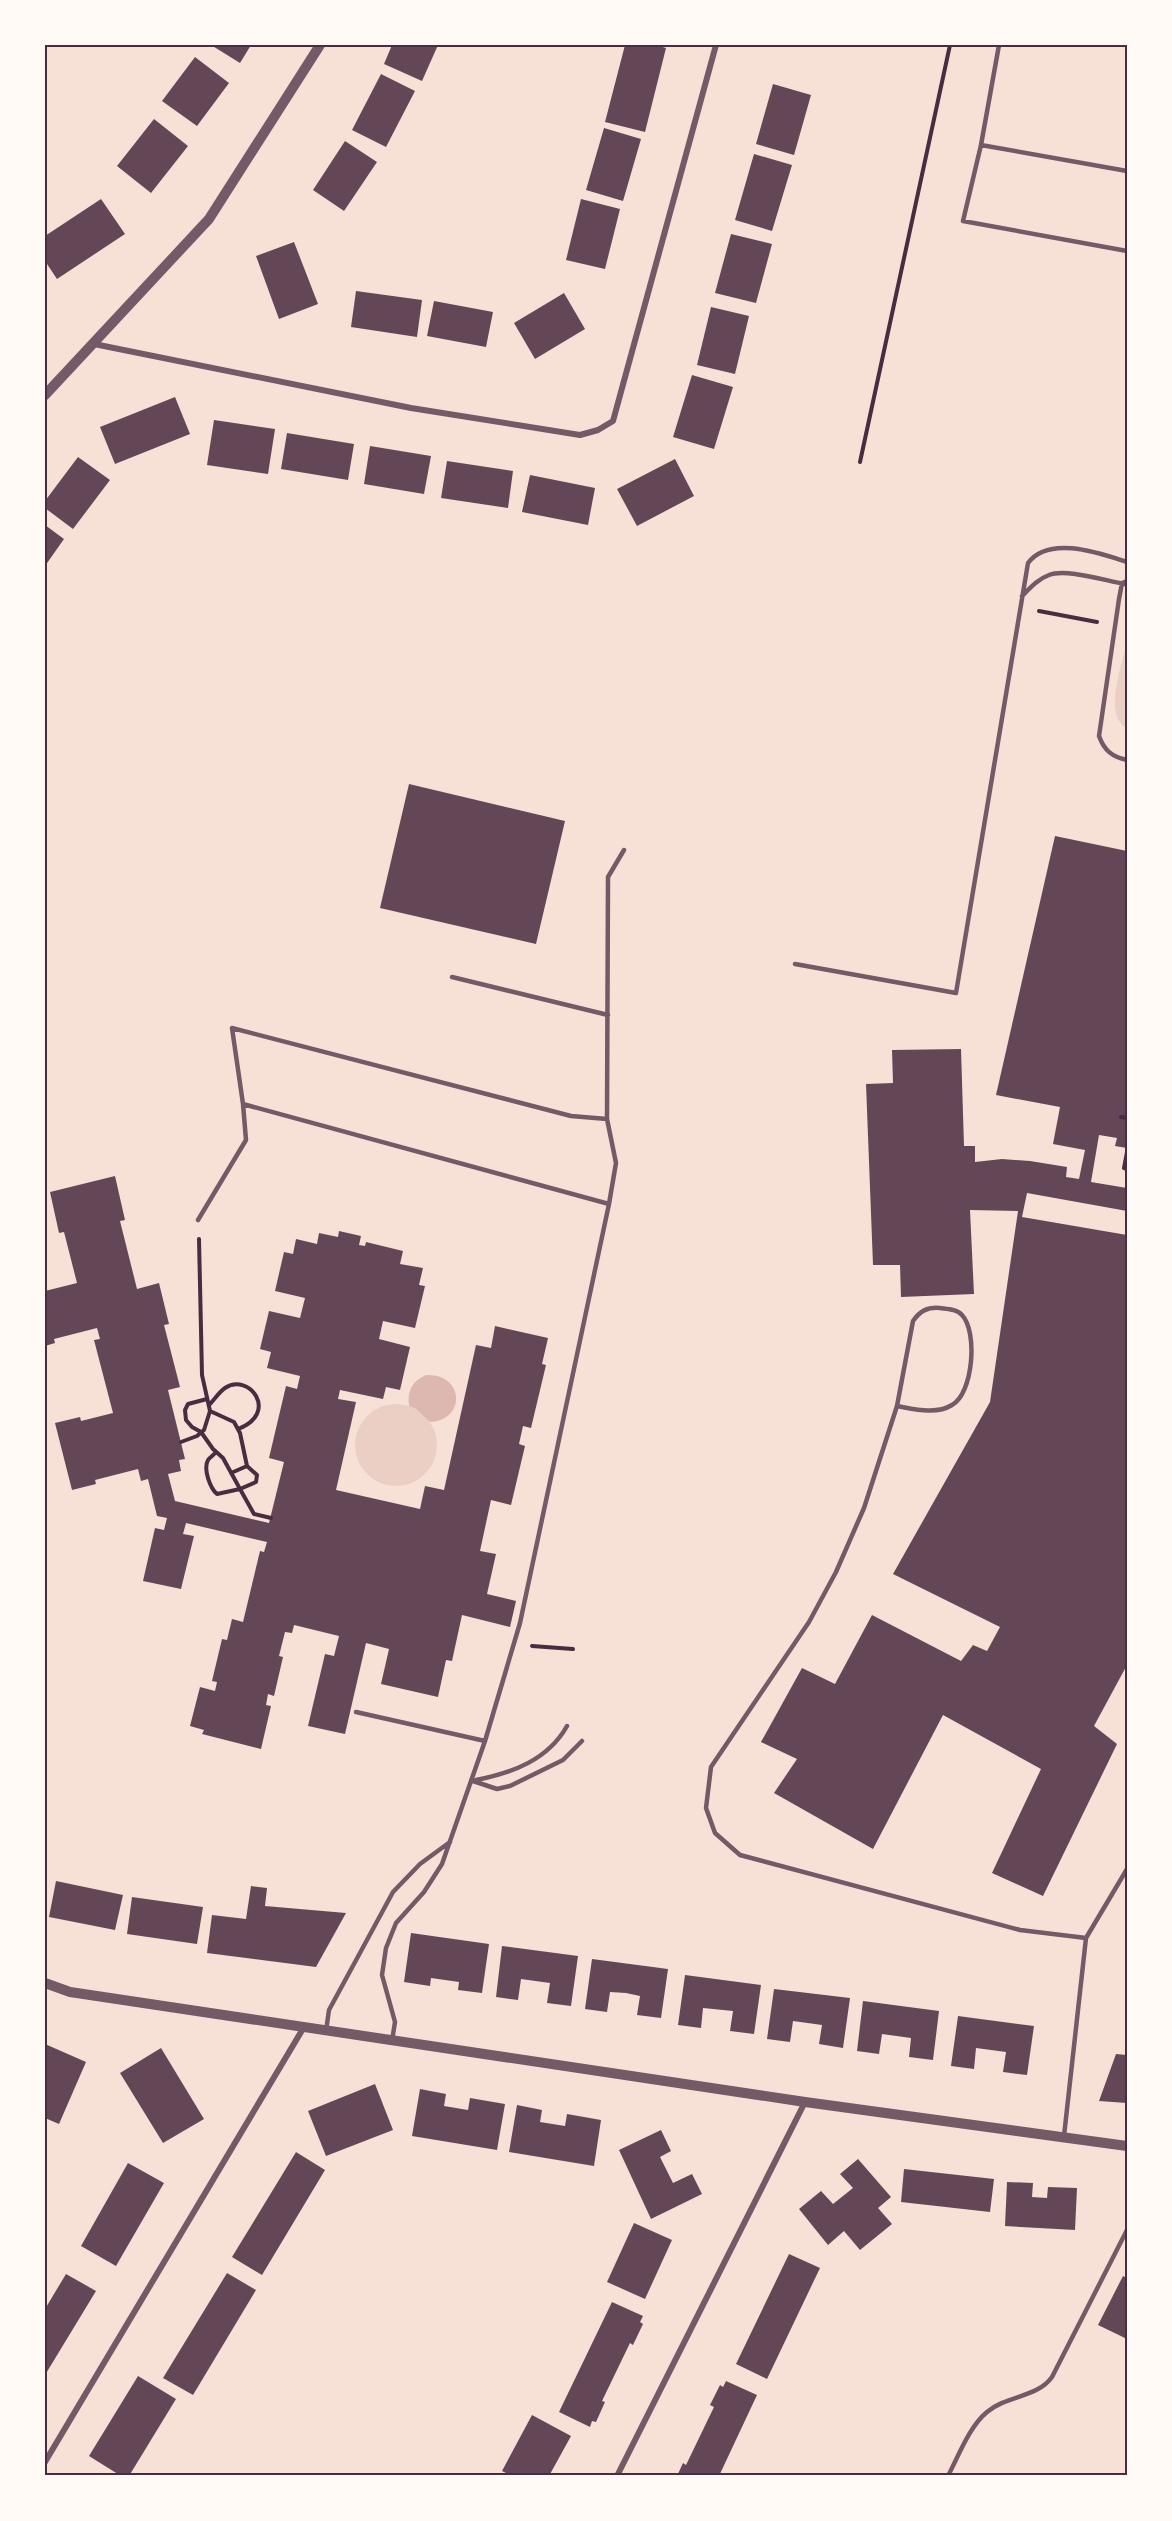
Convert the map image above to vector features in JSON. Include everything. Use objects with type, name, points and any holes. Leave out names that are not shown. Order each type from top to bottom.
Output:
[{"type":"street","points":[[45,395],[209,219],[320,45]]},
{"type":"street","points":[[94,344],[411,408],[580,435],[598,430],[613,421],[716,45]]},
{"type":"street","points":[[45,1983],[70,1992],[392,2041],[1064,2139],[1127,2146]]},
{"type":"street","points":[[45,2462],[304,2027]]},
{"type":"street","points":[[617,2476],[805,2102]]},
{"type":"lane","points":[[999,45],[981,145],[963,221],[1127,250]]},
{"type":"lane","points":[[981,145],[1127,171]]},
{"type":"lane","points":[[795,964],[956,993],[1028,563],[1034,556],[1052,549],[1101,554],[1127,562]]},
{"type":"lane","points":[[1022,596],[1038,581],[1050,574],[1064,573],[1125,583],[1115,625],[1099,736],[1103,748],[1109,753],[1127,759]]},
{"type":"lane","points":[[392,2041],[395,2022],[382,1975],[386,1948],[396,1923],[435,1877],[451,1841],[485,1741],[520,1623],[609,1204],[616,1163],[607,1119],[608,877],[624,850]]},
{"type":"lane","points":[[452,977],[608,1015]]},
{"type":"lane","points":[[198,1220],[246,1140],[232,1028],[571,1116],[607,1119]]},
{"type":"lane","points":[[243,1104],[609,1204]]},
{"type":"lane","points":[[897,1406],[928,1411],[942,1410],[953,1405],[963,1396],[972,1346],[970,1326],[961,1313],[950,1309],[933,1308],[920,1311],[913,1320],[897,1406],[864,1508],[836,1572],[809,1622],[711,1767],[706,1808],[715,1833],[740,1855],[1020,1930],[1086,1938]]},
{"type":"lane","points":[[356,1712],[485,1741]]},
{"type":"lane","points":[[473,1781],[499,1775],[530,1762],[558,1742],[567,1726]]},
{"type":"lane","points":[[473,1781],[497,1789],[510,1786],[563,1760],[582,1741]]},
{"type":"lane","points":[[326,2031],[329,2010],[393,1892],[420,1864],[451,1841]]},
{"type":"lane","points":[[1064,2139],[1086,1938],[1127,1869]]},
{"type":"lane","points":[[1121,1881],[1127,1884]]},
{"type":"lane","points":[[948,2476],[973,2428],[987,2412],[1012,2397],[1045,2387],[1053,2377],[1127,2230]]},
{"type":"path","points":[[860,462],[950,45]]},
{"type":"path","points":[[1020,607],[1115,625]]},
{"type":"path","points":[[1121,1117],[1127,1118]]},
{"type":"path","points":[[1127,1152],[1124,1168],[1127,1169]]},
{"type":"path","points":[[198,1220],[202,1375],[207,1399],[209,1408],[234,1422],[248,1466],[256,1475],[256,1482],[240,1489],[217,1494],[211,1489],[207,1467],[208,1460],[216,1452]]},
{"type":"path","points":[[181,1442],[201,1432],[209,1408],[227,1386],[238,1385],[250,1389],[257,1395],[258,1415],[252,1423],[238,1429]]},
{"type":"path","points":[[207,1399],[188,1404],[185,1410],[186,1420],[201,1432],[223,1458],[254,1514],[271,1518]]},
{"type":"path","points":[[231,1473],[248,1466]]},
{"type":"path","points":[[520,1623],[525,1645],[573,1649]]},
{"type":"shaded area","points":[[1127,641],[1127,728],[1120,722],[1116,713],[1115,701]]},
{"type":"shaded area","points":[[426,1375],[439,1376],[448,1381],[454,1388],[456,1397],[455,1406],[450,1414],[430,1422],[416,1409],[409,1406],[412,1387],[417,1380]]},
{"type":"shaded area","points":[[396,1404],[412,1408],[425,1416],[433,1429],[437,1445],[433,1461],[425,1474],[412,1482],[396,1486],[380,1482],[367,1474],[359,1461],[355,1445],[359,1429],[367,1416],[380,1408]]},
{"type":"building","points":[[211,45],[251,45],[240,63]]},
{"type":"building","points":[[392,45],[438,45],[422,81],[384,64]]},
{"type":"building","points":[[625,45],[656,45],[666,48],[645,132],[605,122]]},
{"type":"building","points":[[195,57],[229,83],[197,126],[162,101]]},
{"type":"building","points":[[381,74],[415,91],[386,147],[352,130]]},
{"type":"building","points":[[773,84],[811,95],[794,155],[756,144]]},
{"type":"building","points":[[154,119],[188,146],[151,193],[117,166]]},
{"type":"building","points":[[604,128],[641,139],[623,201],[586,190]]},
{"type":"building","points":[[345,141],[377,162],[344,211],[313,190]]},
{"type":"building","points":[[754,154],[792,165],[772,231],[735,220]]},
{"type":"building","points":[[101,199],[125,234],[57,279],[45,261],[45,236]]},
{"type":"building","points":[[581,199],[620,209],[605,269],[566,260]]},
{"type":"building","points":[[731,234],[772,244],[756,303],[715,293]]},
{"type":"building","points":[[294,242],[318,304],[279,319],[256,256]]},
{"type":"building","points":[[356,291],[422,300],[417,337],[351,327]]},
{"type":"building","points":[[564,293],[585,329],[535,359],[514,323]]},
{"type":"building","points":[[434,301],[493,312],[486,347],[427,336]]},
{"type":"building","points":[[711,307],[749,316],[735,374],[697,365]]},
{"type":"building","points":[[692,375],[733,387],[714,449],[673,437]]},
{"type":"building","points":[[175,397],[190,434],[115,464],[100,427]]},
{"type":"building","points":[[214,420],[275,429],[268,474],[207,465]]},
{"type":"building","points":[[287,433],[354,444],[348,480],[281,469]]},
{"type":"building","points":[[370,446],[431,456],[424,494],[364,484]]},
{"type":"building","points":[[78,457],[110,480],[73,529],[45,508],[45,501]]},
{"type":"building","points":[[675,459],[694,496],[637,526],[617,489]]},
{"type":"building","points":[[447,461],[513,471],[508,508],[441,498]]},
{"type":"building","points":[[530,475],[595,488],[588,525],[522,512]]},
{"type":"building","points":[[45,525],[64,539],[45,566]]},
{"type":"building","points":[[409,784],[565,821],[536,944],[380,908]]},
{"type":"building","points":[[1055,836],[1127,851],[1127,1148],[1115,1146],[1117,1138],[1099,1135],[1091,1182],[1127,1188],[1127,1211],[1027,1193],[1022,1217],[1127,1235],[1127,1422],[1125,1429],[1127,1430],[1127,1665],[1094,1726],[1117,1744],[1043,1896],[992,1873],[1041,1769],[943,1715],[873,1849],[774,1793],[797,1759],[761,1742],[802,1668],[835,1684],[872,1615],[961,1661],[973,1645],[987,1651],[1000,1627],[893,1574],[990,1402],[1018,1211],[970,1210],[974,1294],[901,1297],[900,1265],[873,1265],[866,1084],[893,1083],[892,1050],[961,1049],[964,1146],[975,1146],[975,1162],[1002,1159],[1067,1167],[1066,1177],[1079,1179],[1085,1150],[1053,1144],[1060,1107],[996,1095]]},
{"type":"building","points":[[115,1176],[125,1220],[120,1221],[137,1289],[159,1283],[169,1324],[164,1325],[180,1387],[168,1390],[185,1459],[179,1460],[181,1471],[168,1474],[175,1501],[269,1523],[284,1462],[269,1458],[286,1386],[297,1389],[300,1376],[267,1368],[271,1352],[260,1349],[269,1311],[300,1318],[305,1298],[275,1291],[284,1252],[293,1254],[296,1239],[317,1244],[319,1233],[338,1237],[339,1231],[361,1236],[359,1245],[365,1246],[366,1242],[403,1251],[400,1264],[423,1268],[419,1285],[425,1286],[415,1328],[383,1321],[379,1339],[410,1347],[400,1390],[386,1387],[383,1399],[340,1390],[338,1399],[356,1402],[336,1490],[420,1509],[425,1486],[444,1490],[476,1345],[491,1348],[495,1326],[548,1338],[542,1364],[546,1365],[531,1428],[523,1426],[519,1444],[525,1446],[511,1505],[491,1500],[480,1551],[496,1554],[487,1594],[516,1601],[510,1627],[462,1615],[452,1661],[446,1660],[438,1697],[381,1684],[389,1649],[366,1643],[345,1734],[308,1726],[325,1654],[334,1656],[339,1636],[294,1625],[292,1633],[285,1632],[279,1656],[283,1657],[274,1696],[268,1694],[266,1705],[271,1706],[261,1749],[202,1734],[204,1730],[190,1726],[200,1687],[215,1691],[217,1682],[212,1681],[222,1639],[227,1640],[232,1619],[243,1622],[260,1551],[264,1552],[267,1542],[186,1523],[183,1534],[194,1536],[181,1589],[143,1581],[155,1528],[164,1530],[167,1518],[157,1516],[148,1479],[141,1481],[138,1469],[95,1480],[96,1484],[72,1490],[55,1423],[80,1417],[81,1421],[113,1413],[94,1340],[100,1339],[97,1328],[54,1339],[55,1343],[45,1346],[45,1291],[77,1283],[64,1232],[59,1233],[50,1192]]},
{"type":"building","points":[[56,1881],[123,1895],[115,1930],[49,1917]]},
{"type":"building","points":[[251,1886],[267,1888],[265,1906],[346,1913],[316,1967],[207,1953],[212,1915],[246,1919]]},
{"type":"building","points":[[132,1897],[203,1907],[197,1944],[127,1934]]},
{"type":"building","points":[[411,1933],[489,1944],[482,1993],[458,1990],[459,1982],[431,1978],[430,1986],[404,1982]]},
{"type":"building","points":[[502,1946],[578,1956],[571,2006],[547,2003],[550,1983],[521,1979],[518,2000],[496,1997]]},
{"type":"building","points":[[592,1959],[668,1969],[661,2018],[637,2015],[640,1996],[626,1993],[610,1992],[607,2012],[585,2009]]},
{"type":"building","points":[[685,1975],[761,1985],[754,2034],[730,2031],[733,2011],[703,2008],[701,2028],[678,2025]]},
{"type":"building","points":[[774,1989],[850,1998],[843,2048],[819,2044],[822,2025],[793,2021],[790,2042],[767,2039]]},
{"type":"building","points":[[863,2001],[939,2011],[933,2060],[909,2057],[911,2038],[882,2034],[879,2054],[857,2051]]},
{"type":"building","points":[[958,2016],[1034,2026],[1027,2075],[1003,2072],[1006,2052],[976,2048],[974,2069],[951,2066]]},
{"type":"building","points":[[45,2044],[86,2062],[59,2124],[45,2118]]},
{"type":"building","points":[[161,2048],[204,2119],[163,2143],[120,2073]]},
{"type":"building","points":[[1116,2054],[1127,2055],[1127,2103],[1099,2101]]},
{"type":"building","points":[[375,2084],[393,2130],[326,2156],[308,2111]]},
{"type":"building","points":[[420,2089],[446,2094],[444,2106],[468,2110],[470,2098],[505,2104],[497,2150],[412,2136]]},
{"type":"building","points":[[517,2105],[542,2110],[540,2122],[565,2126],[567,2114],[601,2120],[594,2166],[509,2152]]},
{"type":"building","points":[[661,2130],[671,2151],[660,2157],[673,2183],[692,2174],[702,2194],[651,2219],[619,2150]]},
{"type":"building","points":[[296,2152],[325,2170],[262,2275],[232,2257]]},
{"type":"building","points":[[858,2159],[891,2197],[878,2208],[892,2224],[860,2250],[844,2231],[828,2245],[799,2209],[821,2191],[833,2204],[853,2188],[840,2174]]},
{"type":"building","points":[[128,2163],[164,2183],[116,2266],[81,2246]]},
{"type":"building","points":[[904,2169],[994,2179],[990,2212],[901,2202]]},
{"type":"building","points":[[1007,2182],[1033,2183],[1032,2197],[1047,2198],[1048,2187],[1077,2188],[1075,2230],[1005,2226]]},
{"type":"building","points":[[634,2223],[672,2240],[645,2299],[607,2282]]},
{"type":"building","points":[[789,2254],[820,2268],[767,2379],[736,2364]]},
{"type":"building","points":[[227,2273],[256,2290],[193,2395],[163,2378]]},
{"type":"building","points":[[66,2274],[96,2291],[45,2375],[45,2309]]},
{"type":"building","points":[[1123,2276],[1127,2278],[1127,2339],[1098,2325]]},
{"type":"building","points":[[612,2302],[643,2316],[640,2322],[643,2324],[633,2345],[630,2343],[602,2401],[605,2402],[596,2422],[592,2421],[590,2427],[559,2412]]},
{"type":"building","points":[[138,2376],[176,2399],[129,2476],[121,2476],[89,2456]]},
{"type":"building","points":[[726,2381],[757,2395],[719,2476],[677,2476],[683,2463],[686,2465],[714,2407],[710,2405],[720,2385],[723,2387]]},
{"type":"building","points":[[532,2415],[571,2436],[549,2476],[512,2476],[502,2471]]}]
